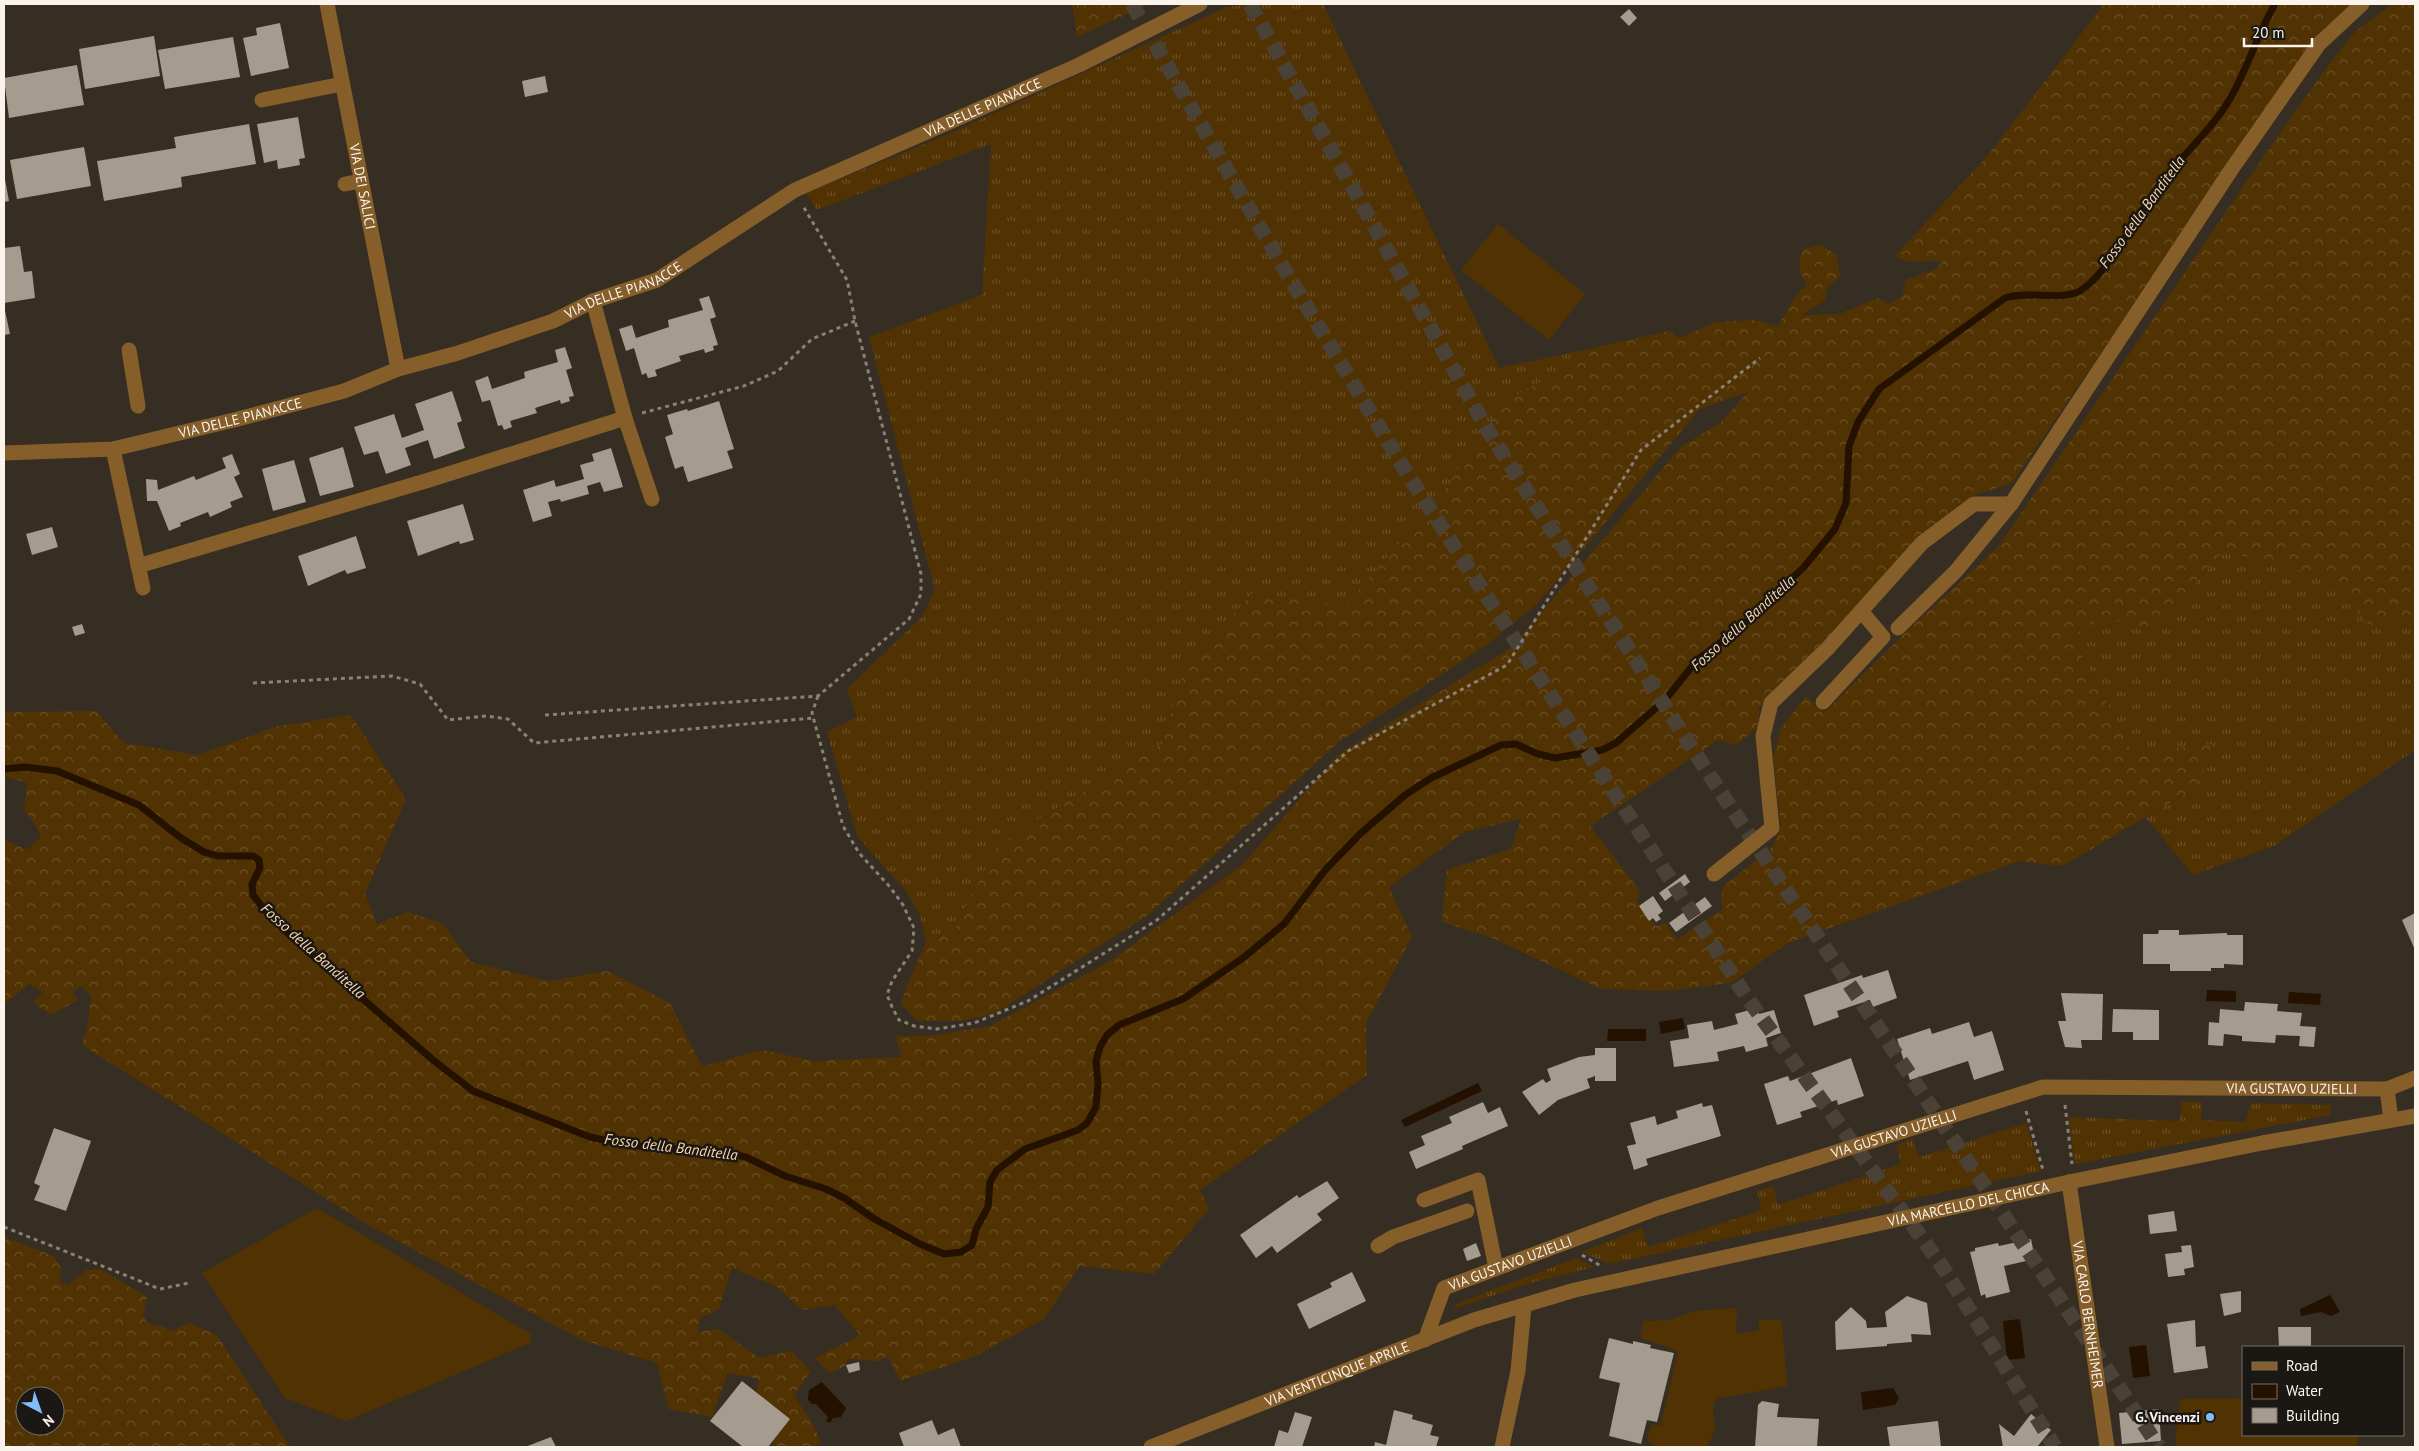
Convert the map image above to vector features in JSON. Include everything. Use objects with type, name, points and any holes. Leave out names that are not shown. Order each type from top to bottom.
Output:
[{"type":"street","name":"VIA DEI SALICI","points":[[327,4],[398,369]]},
{"type":"street","name":"VIA DELLE PIANACCE","points":[[4,453],[114,449],[344,391],[398,369],[458,353],[553,321],[593,301],[657,280],[795,190],[1079,65],[1200,4]]},
{"type":"street","points":[[1898,628],[1956,571],[2011,504],[2231,170],[2319,44],[2362,4]]},
{"type":"street","points":[[262,100],[342,84]]},
{"type":"street","points":[[345,184],[361,181]]},
{"type":"street","points":[[593,301],[625,418],[652,499]]},
{"type":"street","points":[[129,350],[138,406]]},
{"type":"street","points":[[138,566],[429,480],[625,418]]},
{"type":"street","points":[[114,449],[143,588]]},
{"type":"street","points":[[1714,874],[1772,828],[1763,736],[1771,704],[1828,648],[1922,543],[1974,504],[2011,504]]},
{"type":"street","points":[[1823,702],[1883,637],[1861,611]]},
{"type":"street","name":"VIA GUSTAVO UZIELLI","points":[[1425,1340],[1444,1288],[1658,1208],[2043,1086],[2387,1089],[2415,1078]]},
{"type":"street","points":[[2387,1089],[2391,1120]]},
{"type":"street","name":"VIA MARCELLO DEL CHICCA","points":[[1524,1306],[1575,1290],[2070,1182],[2262,1143],[2336,1132],[2415,1116]]},
{"type":"street","points":[[1424,1200],[1478,1180],[1496,1268]]},
{"type":"street","name":"VIA CARLO BERNHEIMER","points":[[2070,1182],[2107,1447]]},
{"type":"street","points":[[1440,1194],[1447,1217]]},
{"type":"street","points":[[1378,1246],[1392,1237],[1468,1211]]},
{"type":"street","points":[[1502,1447],[1518,1371],[1524,1306]]},
{"type":"street","name":"VIA VENTICINQUE APRILE","points":[[1151,1447],[1474,1320],[1524,1306]]},
{"type":"path","points":[[795,190],[847,280],[855,322],[921,574],[921,594],[909,618],[818,696],[812,713],[843,826],[859,853],[899,899],[914,928],[912,951],[892,980],[887,995],[899,1020],[914,1026],[937,1028],[974,1023],[1028,1001],[1156,920],[1348,751],[1507,665],[1641,450],[1760,358]]},
{"type":"path","points":[[625,418],[744,386],[778,371],[812,339],[855,322]]},
{"type":"path","points":[[253,683],[392,676],[420,684],[448,720],[486,716],[508,719],[534,742],[813,718]]},
{"type":"path","points":[[545,715],[818,696]]},
{"type":"path","points":[[2064,1100],[2072,1167]]},
{"type":"path","points":[[2024,1107],[2044,1173]]},
{"type":"path","points":[[4,1227],[160,1289],[188,1283]]},
{"type":"green space","points":[[1072,4],[1149,4],[1077,37]]},
{"type":"green space","points":[[1254,4],[1323,4],[1499,368],[1579,351],[1564,369],[1503,402],[1443,493],[1343,609],[1253,592],[1183,673],[1163,743],[998,844],[955,928],[926,943],[920,915],[906,891],[857,836],[827,732],[857,717],[847,689],[922,617],[935,590],[869,337],[982,295],[991,144],[817,210],[806,193],[949,134],[1227,7]]},
{"type":"green space","points":[[2104,4],[2354,4],[2317,38],[2011,484],[1977,494],[1922,537],[1825,646],[1758,708],[1761,725],[1736,745],[1718,740],[1590,826],[1640,891],[1637,902],[1656,926],[1666,923],[1677,940],[1724,908],[1721,903],[1723,887],[1773,846],[1781,826],[1773,758],[1781,728],[1806,696],[1824,713],[1908,630],[1998,547],[2279,134],[2333,59],[2356,31],[2392,4],[2415,4],[2415,617],[2370,626],[2327,577],[2223,551],[2156,630],[2105,616],[2072,636],[2133,753],[2212,744],[2198,786],[2063,866],[2019,861],[1788,943],[1731,983],[1667,991],[1601,989],[1490,937],[1442,922],[1447,870],[1511,849],[1521,819],[1464,832],[1389,887],[1412,937],[1366,1023],[1367,1075],[1200,1190],[1209,1209],[1154,1274],[1080,1266],[1044,1319],[974,1357],[900,1381],[888,1356],[878,1361],[848,1359],[845,1366],[830,1373],[815,1358],[860,1335],[834,1305],[802,1310],[777,1287],[732,1268],[719,1309],[700,1318],[698,1332],[718,1329],[760,1358],[791,1351],[811,1371],[794,1395],[813,1424],[821,1443],[811,1447],[777,1447],[767,1437],[753,1411],[759,1379],[728,1373],[712,1417],[669,1409],[657,1363],[582,1340],[368,1225],[82,1045],[88,1023],[91,996],[81,986],[72,992],[78,1000],[51,1015],[33,1002],[43,992],[29,984],[7,1002],[4,1000],[4,839],[27,850],[41,837],[35,824],[24,809],[27,783],[4,776],[4,712],[96,711],[124,743],[197,755],[278,726],[351,715],[406,799],[365,894],[377,924],[407,912],[442,923],[471,962],[549,981],[607,971],[670,1003],[702,1066],[763,1050],[814,1061],[901,1057],[896,1036],[928,1036],[990,1026],[1112,960],[1243,864],[1339,754],[1512,647],[1681,447],[1721,422],[1748,392],[1700,409],[1538,603],[1488,644],[1339,742],[1148,915],[997,1012],[963,1021],[917,1021],[901,1004],[907,985],[926,943],[955,928],[998,844],[1163,743],[1183,673],[1253,592],[1343,608],[1443,493],[1503,402],[1564,369],[1579,351],[1669,331],[1680,338],[1715,322],[1754,320],[1778,326],[1796,295],[1807,285],[1799,263],[1804,249],[1821,244],[1837,256],[1840,276],[1827,288],[1825,301],[1801,315],[1840,314],[1878,298],[1889,304],[1902,296],[1906,280],[1936,269],[1942,262],[1914,262],[1895,256],[1989,154]]},
{"type":"green space","points":[[1498,224],[1585,294],[1549,340],[1461,270]]},
{"type":"green space","points":[[2223,551],[2327,577],[2370,626],[2415,617],[2415,750],[2274,846],[2193,875],[2146,818],[2198,786],[2133,753],[2072,635],[2105,616],[2156,630]]},
{"type":"green space","points":[[2181,1102],[2202,1102],[2201,1120],[2245,1122],[2251,1103],[2331,1105],[2330,1115],[2075,1164],[2068,1117],[2180,1121]]},
{"type":"green space","points":[[2026,1123],[2041,1171],[1609,1264],[1582,1252],[1642,1228],[1648,1247],[1762,1210],[1757,1191],[1773,1186],[1778,1205],[1901,1164],[1896,1145],[1912,1139],[1919,1157]]},
{"type":"green space","points":[[317,1208],[531,1334],[530,1343],[346,1421],[285,1398],[202,1273]]},
{"type":"green space","points":[[4,1237],[54,1256],[61,1268],[60,1282],[68,1285],[86,1270],[100,1269],[147,1297],[143,1315],[147,1323],[162,1326],[171,1331],[189,1323],[217,1335],[290,1447],[4,1447]]},
{"type":"green space","points":[[1576,1258],[1594,1267],[1530,1283],[1454,1309],[1456,1304]]},
{"type":"green space","points":[[1737,1308],[1736,1334],[1759,1330],[1758,1320],[1782,1320],[1787,1386],[1716,1399],[1713,1407],[1715,1430],[1707,1447],[1656,1447],[1647,1439],[1651,1425],[1661,1425],[1678,1351],[1640,1338],[1644,1321],[1670,1320],[1694,1311]]},
{"type":"green space","name":"G. Vincenzi","points":[[2242,1398],[2242,1436],[2358,1436],[2357,1447],[2175,1447],[2180,1399]]},
{"type":"water","points":[[2207,990],[2236,991],[2236,1002],[2206,1001]]},
{"type":"water","points":[[2289,992],[2321,994],[2320,1005],[2288,1003]]},
{"type":"water","points":[[1683,1018],[1685,1029],[1661,1034],[1659,1022]]},
{"type":"water","points":[[1608,1029],[1646,1029],[1646,1041],[1607,1041]]},
{"type":"water","points":[[1478,1083],[1482,1091],[1405,1127],[1401,1120]]},
{"type":"water","points":[[2330,1295],[2340,1312],[2331,1316],[2321,1312],[2301,1316],[2300,1309]]},
{"type":"water","points":[[2020,1319],[2025,1358],[2007,1360],[2003,1321]]},
{"type":"water","points":[[2146,1345],[2150,1376],[2133,1378],[2129,1347]]},
{"type":"water","points":[[822,1382],[846,1408],[841,1417],[833,1418],[830,1423],[826,1421],[828,1417],[816,1404],[812,1404],[808,1400],[809,1390]]},
{"type":"water","points":[[1893,1388],[1899,1398],[1895,1405],[1863,1410],[1861,1392]]},
{"type":"building","points":[[1629,9],[1637,18],[1629,26],[1620,17]]},
{"type":"building","points":[[280,23],[289,68],[251,76],[243,38],[257,35],[256,28]]},
{"type":"building","points":[[154,36],[160,76],[85,89],[79,49]]},
{"type":"building","points":[[233,37],[240,77],[165,89],[158,50]]},
{"type":"building","points":[[77,65],[84,105],[9,118],[4,78]]},
{"type":"building","points":[[545,76],[548,92],[525,97],[522,81]]},
{"type":"building","points":[[298,117],[305,158],[299,159],[300,165],[278,169],[277,160],[264,163],[257,124]]},
{"type":"building","points":[[249,124],[256,164],[181,177],[182,187],[104,201],[97,161],[176,148],[174,137]]},
{"type":"building","points":[[84,147],[91,186],[17,199],[10,160]]},
{"type":"building","points":[[4,174],[9,201],[4,202]]},
{"type":"building","points":[[20,246],[24,272],[32,271],[35,298],[4,303],[4,248]]},
{"type":"building","points":[[709,296],[716,317],[710,319],[718,345],[713,346],[714,350],[705,353],[704,349],[679,356],[681,361],[655,370],[657,376],[648,378],[646,373],[642,375],[634,348],[626,351],[619,329],[632,325],[636,338],[669,327],[668,320],[703,310],[699,299]]},
{"type":"building","points":[[4,306],[10,334],[4,335]]},
{"type":"building","points":[[565,347],[572,368],[566,370],[574,396],[569,397],[570,401],[561,404],[560,400],[535,408],[537,413],[510,421],[512,427],[504,430],[502,425],[498,426],[490,400],[482,402],[475,381],[488,376],[492,389],[525,378],[524,372],[558,362],[555,350]]},
{"type":"building","points":[[452,391],[462,421],[457,423],[465,448],[434,459],[428,440],[405,448],[411,465],[386,474],[378,451],[364,455],[354,427],[394,414],[402,438],[424,430],[415,404]]},
{"type":"building","points":[[719,401],[734,449],[727,451],[733,468],[688,482],[683,466],[675,469],[665,437],[673,434],[667,415],[687,409],[688,411]]},
{"type":"building","points":[[343,447],[354,487],[320,496],[309,458]]},
{"type":"building","points":[[611,448],[623,487],[604,492],[600,482],[587,486],[589,494],[561,502],[560,499],[548,502],[552,516],[533,522],[523,490],[554,480],[556,487],[584,479],[580,465],[594,461],[592,454]]},
{"type":"building","points":[[232,454],[240,474],[234,477],[243,497],[230,502],[232,507],[210,517],[208,512],[180,523],[181,526],[169,531],[157,501],[147,501],[146,479],[157,480],[158,490],[194,476],[196,480],[226,468],[222,458]]},
{"type":"building","points":[[294,460],[306,502],[273,511],[262,469]]},
{"type":"building","points":[[463,504],[474,540],[460,544],[459,541],[418,556],[407,521]]},
{"type":"building","points":[[52,527],[58,547],[32,555],[26,534]]},
{"type":"building","points":[[356,536],[366,568],[347,574],[345,570],[308,586],[298,556]]},
{"type":"building","points":[[82,624],[85,633],[75,636],[72,627]]},
{"type":"building","points":[[1685,874],[1690,882],[1665,901],[1659,893]]},
{"type":"building","points":[[1653,896],[1663,911],[1658,915],[1661,919],[1656,922],[1653,918],[1649,921],[1639,906]]},
{"type":"building","points":[[1705,897],[1712,906],[1676,932],[1669,923]]},
{"type":"building","points":[[2415,913],[2415,950],[2402,920]]},
{"type":"building","points":[[2159,930],[2179,930],[2179,935],[2227,933],[2227,935],[2243,935],[2243,965],[2224,964],[2224,968],[2211,968],[2211,971],[2170,971],[2170,964],[2143,964],[2143,934],[2158,934]]},
{"type":"building","points":[[1888,970],[1897,998],[1873,1007],[1870,1000],[1837,1011],[1839,1017],[1814,1026],[1804,995],[1862,975],[1863,978]]},
{"type":"building","points":[[2061,993],[2103,994],[2102,1040],[2081,1040],[2082,1048],[2065,1047],[2058,1021],[2066,1021]]},
{"type":"building","points":[[2245,1002],[2278,1004],[2277,1011],[2302,1013],[2300,1026],[2316,1027],[2314,1047],[2299,1046],[2300,1036],[2276,1035],[2275,1043],[2242,1041],[2242,1036],[2224,1034],[2223,1046],[2208,1045],[2209,1022],[2219,1023],[2220,1009],[2244,1011]]},
{"type":"building","points":[[1757,1008],[1759,1014],[1774,1010],[1781,1033],[1766,1038],[1768,1046],[1746,1052],[1744,1046],[1717,1052],[1719,1061],[1674,1067],[1670,1041],[1689,1038],[1687,1025],[1712,1021],[1714,1030],[1738,1024],[1735,1014]]},
{"type":"building","points":[[2113,1009],[2159,1010],[2159,1040],[2133,1040],[2133,1032],[2112,1032]]},
{"type":"building","points":[[1969,1022],[1974,1037],[1992,1031],[2004,1070],[1974,1080],[1968,1061],[1910,1080],[1897,1039],[1930,1028],[1932,1034]]},
{"type":"building","points":[[1595,1048],[1616,1048],[1616,1081],[1595,1081],[1595,1076],[1587,1079],[1590,1088],[1558,1100],[1539,1115],[1522,1092],[1543,1079],[1546,1083],[1551,1080],[1547,1069],[1579,1057],[1595,1055]]},
{"type":"building","points":[[1851,1058],[1864,1096],[1838,1105],[1837,1100],[1800,1112],[1802,1117],[1777,1125],[1764,1084],[1788,1076],[1790,1081]]},
{"type":"building","points":[[1483,1102],[1488,1113],[1500,1107],[1508,1126],[1462,1146],[1463,1149],[1416,1169],[1409,1152],[1425,1145],[1421,1136],[1452,1123],[1449,1117]]},
{"type":"building","points":[[1702,1103],[1703,1107],[1712,1105],[1721,1136],[1646,1159],[1648,1165],[1634,1170],[1627,1146],[1636,1144],[1630,1123],[1655,1116],[1657,1125],[1678,1118],[1676,1111]]},
{"type":"building","points":[[54,1128],[91,1141],[66,1211],[34,1200],[40,1186],[34,1183]]},
{"type":"building","points":[[1327,1181],[1339,1198],[1317,1214],[1322,1220],[1277,1253],[1272,1246],[1256,1258],[1240,1235],[1297,1195],[1299,1198]]},
{"type":"building","points":[[2174,1211],[2177,1231],[2150,1234],[2148,1215]]},
{"type":"building","points":[[2031,1239],[2035,1259],[2004,1266],[2010,1292],[1986,1298],[1985,1294],[1981,1296],[1970,1252],[1975,1251],[1975,1248],[1998,1243],[1999,1246]]},
{"type":"building","points":[[1476,1243],[1481,1256],[1467,1261],[1463,1249]]},
{"type":"building","points":[[2191,1245],[2194,1267],[2184,1269],[2185,1275],[2168,1277],[2165,1254],[2182,1252],[2181,1246]]},
{"type":"building","points":[[1352,1272],[1366,1301],[1309,1329],[1297,1304],[1332,1287],[1330,1283]]},
{"type":"building","points":[[2241,1291],[2241,1312],[2224,1316],[2220,1294]]},
{"type":"building","points":[[1907,1296],[1927,1303],[1931,1335],[1911,1334],[1912,1342],[1836,1350],[1835,1322],[1851,1307],[1866,1321],[1867,1328],[1887,1327],[1885,1312]]},
{"type":"building","points":[[2195,1320],[2196,1347],[2205,1346],[2208,1368],[2174,1373],[2167,1324]]},
{"type":"building","points":[[2278,1327],[2311,1327],[2311,1346],[2279,1346]]},
{"type":"building","points":[[1609,1338],[1633,1344],[1633,1341],[1651,1345],[1650,1348],[1674,1353],[1657,1422],[1647,1420],[1641,1444],[1609,1436],[1620,1383],[1599,1378]]},
{"type":"building","points":[[859,1362],[860,1370],[849,1373],[846,1365]]},
{"type":"building","points":[[742,1381],[790,1419],[768,1447],[743,1447],[710,1421]]},
{"type":"building","points":[[1762,1401],[1779,1404],[1777,1417],[1819,1419],[1817,1447],[1755,1447],[1758,1405]]},
{"type":"building","points":[[2159,1409],[2161,1441],[2122,1444],[2119,1413]]},
{"type":"building","points":[[1394,1410],[1413,1415],[1412,1419],[1433,1425],[1430,1435],[1439,1437],[1436,1447],[1374,1447],[1375,1442],[1386,1445]]},
{"type":"building","points":[[1295,1412],[1312,1417],[1302,1447],[1274,1447],[1279,1430],[1288,1433]]},
{"type":"building","points":[[2031,1414],[2051,1430],[2037,1447],[2003,1447],[1999,1424],[2014,1436]]},
{"type":"building","points":[[932,1420],[938,1435],[954,1428],[961,1447],[904,1447],[899,1433]]},
{"type":"building","points":[[1938,1421],[1941,1447],[1890,1447],[1887,1427]]},
{"type":"building","points":[[551,1437],[556,1447],[525,1447]]},
{"type":"waterway","name":"Fosso della Banditella","points":[[4,769],[25,767],[57,771],[139,805],[181,838],[204,852],[218,856],[253,856],[259,860],[260,868],[252,884],[253,895],[267,913],[295,940],[433,1060],[473,1091],[590,1137],[627,1145],[727,1153],[746,1157],[785,1176],[826,1189],[920,1244],[944,1254],[961,1252],[972,1245],[976,1229],[988,1207],[990,1182],[997,1170],[1025,1149],[1078,1130],[1087,1123],[1096,1107],[1098,1084],[1096,1061],[1100,1047],[1107,1035],[1119,1025],[1183,999],[1243,958],[1284,924],[1326,869],[1360,834],[1405,795],[1431,778],[1501,745],[1516,744],[1538,754],[1555,758],[1602,750],[1616,743],[1665,700],[1698,659],[1736,631],[1804,567],[1835,529],[1846,503],[1849,446],[1858,422],[1879,389],[2005,298],[2024,295],[2054,296],[2072,294],[2080,291],[2101,272],[2164,179],[2223,110],[2237,86],[2275,4]]},
{"type":"tunnel","points":[[1132,4],[1279,260],[1408,475],[1748,999],[1942,1266],[2055,1447]]},
{"type":"tunnel","points":[[1250,4],[1487,429],[1712,779],[2159,1447]]},
{"type":"place","name":"G. Vincenzi","points":[[2210,1417]]}]
